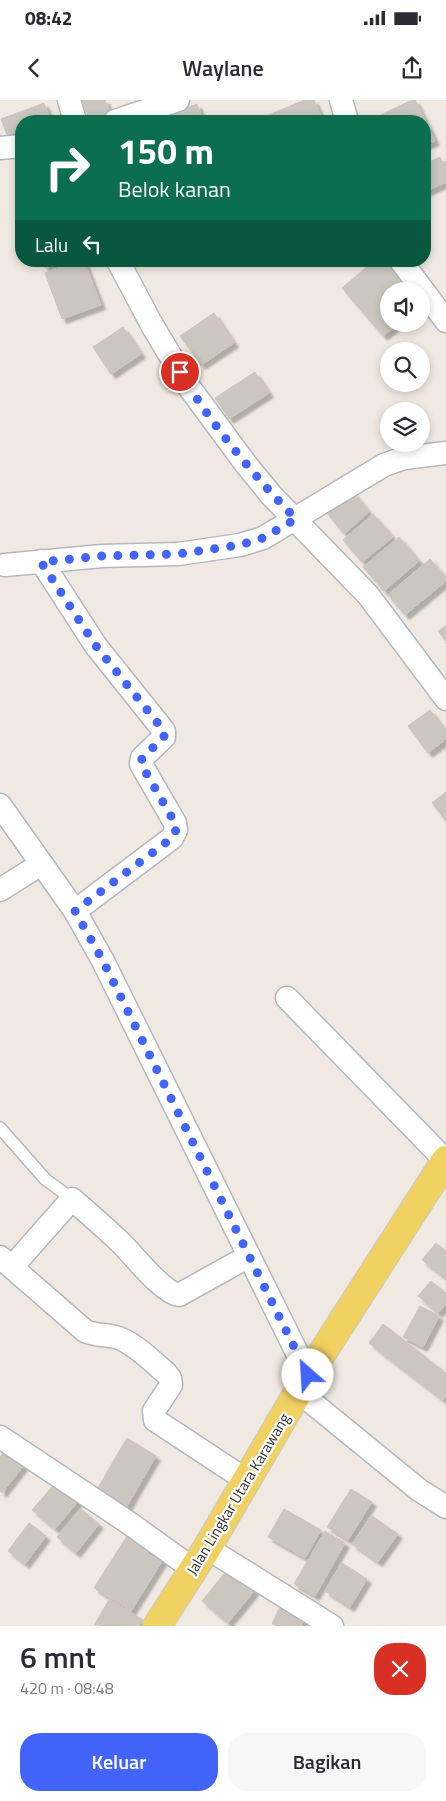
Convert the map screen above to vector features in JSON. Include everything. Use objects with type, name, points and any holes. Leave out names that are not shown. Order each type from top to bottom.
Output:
[{"type":"main road","name":"Jalan Lingkar Utara Karawang","points":[[157,1626],[200,1558],[304,1383],[446,1160]]},
{"type":"street","points":[[69,100],[73,115]]},
{"type":"street","points":[[133,115],[178,100]]},
{"type":"street","points":[[341,100],[345,115]]},
{"type":"street","points":[[0,148],[15,147]]},
{"type":"street","points":[[121,267],[152,326],[189,387],[250,469],[271,495],[368,595],[444,694]]},
{"type":"street","points":[[406,267],[446,321]]},
{"type":"street","points":[[2,561],[41,562],[102,556],[178,554],[240,545],[263,538],[384,465],[404,458],[446,452]]},
{"type":"street","points":[[41,562],[96,646],[164,731],[164,737],[142,758],[141,764],[175,823],[176,830],[172,838],[75,911]]},
{"type":"street","points":[[0,805],[75,911],[103,961],[249,1256],[304,1383],[419,1490],[446,1507]]},
{"type":"street","points":[[0,890],[41,864]]},
{"type":"street","points":[[287,998],[446,1160]]},
{"type":"street","points":[[246,1480],[155,1420],[154,1411],[171,1384],[170,1378],[166,1373],[125,1341],[115,1337],[94,1335],[85,1331],[6,1262],[72,1198],[120,1242],[172,1294],[179,1295],[249,1256]]},
{"type":"street","points":[[0,1436],[132,1525],[332,1626]]},
{"type":"lane","points":[[0,1128],[45,1179],[72,1198]]},
{"type":"building","points":[[82,100],[105,100],[111,115],[88,115]]},
{"type":"building","points":[[305,100],[314,100],[320,115],[268,115]]},
{"type":"building","points":[[415,100],[422,115],[381,115]]},
{"type":"building","points":[[44,103],[49,115],[15,115],[15,141],[10,143],[1,119]]},
{"type":"building","points":[[197,104],[201,115],[167,115]]},
{"type":"building","points":[[431,133],[435,141],[431,143]]},
{"type":"building","points":[[440,157],[446,169],[446,182],[431,189],[431,161]]},
{"type":"building","points":[[61,267],[86,267],[101,305],[62,319],[45,273]]},
{"type":"building","points":[[367,267],[394,267],[407,282],[380,282],[380,332],[388,332],[383,336],[342,288]]},
{"type":"building","points":[[214,313],[234,343],[201,365],[180,336]]},
{"type":"building","points":[[123,327],[141,354],[111,374],[93,347]]},
{"type":"building","points":[[255,372],[269,393],[229,419],[215,398]]},
{"type":"building","points":[[353,492],[369,512],[344,534],[327,513]]},
{"type":"building","points":[[373,514],[393,537],[362,562],[343,540]]},
{"type":"building","points":[[399,537],[419,561],[384,591],[363,567]]},
{"type":"building","points":[[430,559],[446,578],[446,581],[405,615],[388,595]]},
{"type":"building","points":[[446,626],[446,641],[438,631]]},
{"type":"building","points":[[430,710],[446,732],[446,739],[428,753],[408,726]]},
{"type":"building","points":[[446,792],[446,821],[432,803]]},
{"type":"building","points":[[436,1243],[446,1251],[445,1278],[422,1260]]},
{"type":"building","points":[[431,1281],[446,1293],[446,1304],[438,1313],[418,1296]]},
{"type":"building","points":[[420,1306],[439,1316],[423,1347],[403,1337]]},
{"type":"building","points":[[383,1324],[446,1373],[446,1397],[443,1400],[369,1343]]},
{"type":"building","points":[[127,1438],[156,1456],[126,1508],[96,1491]]},
{"type":"building","points":[[5,1450],[24,1465],[2,1493],[0,1491],[0,1457]]},
{"type":"building","points":[[58,1480],[80,1499],[55,1529],[32,1510]]},
{"type":"building","points":[[351,1489],[372,1502],[348,1540],[327,1527]]},
{"type":"building","points":[[81,1509],[99,1524],[76,1553],[57,1537]]},
{"type":"building","points":[[284,1509],[321,1530],[305,1558],[268,1537]]},
{"type":"building","points":[[372,1516],[398,1534],[378,1562],[352,1544]]},
{"type":"building","points":[[29,1523],[46,1536],[25,1564],[8,1551]]},
{"type":"building","points":[[325,1531],[345,1543],[315,1596],[294,1584]]},
{"type":"building","points":[[129,1533],[166,1555],[131,1611],[94,1588]]},
{"type":"building","points":[[342,1563],[367,1579],[350,1607],[325,1591]]},
{"type":"building","points":[[228,1569],[255,1590],[228,1623],[202,1601]]},
{"type":"building","points":[[109,1600],[143,1620],[139,1626],[94,1625]]},
{"type":"building","points":[[281,1604],[306,1615],[301,1626],[277,1626],[272,1624]]},
{"type":"route","points":[[180,372],[245,463],[271,495],[296,519],[263,538],[240,545],[178,554],[102,556],[41,562],[96,646],[164,731],[164,737],[142,758],[141,764],[175,823],[176,830],[172,838],[75,911],[103,961],[308,1375]]}]
